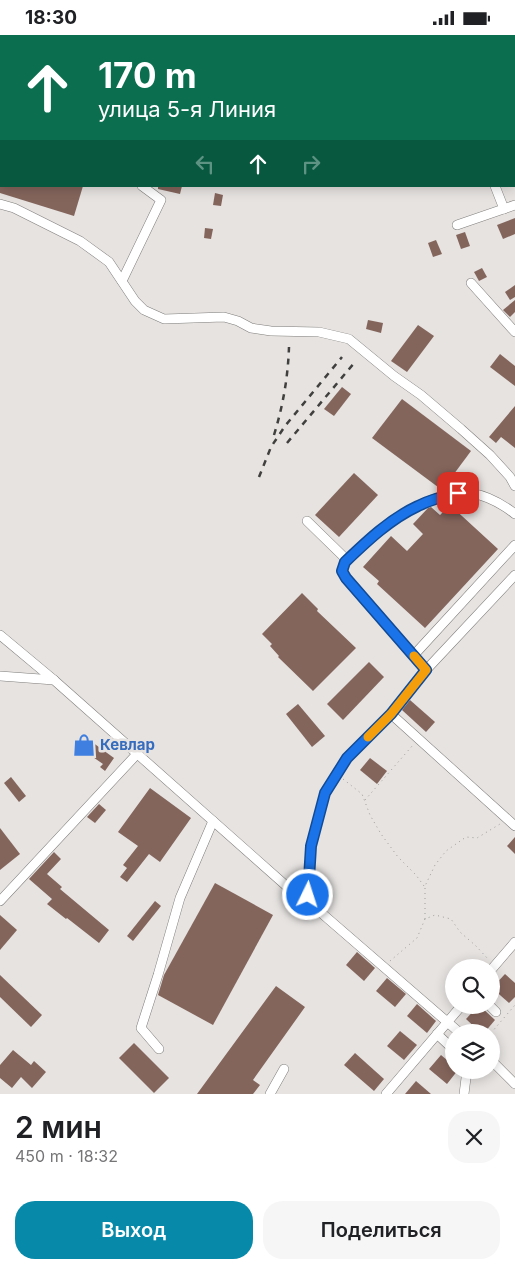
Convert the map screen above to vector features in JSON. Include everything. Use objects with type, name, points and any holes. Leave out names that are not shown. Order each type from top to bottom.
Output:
[{"type":"street","points":[[122,281],[161,200],[143,187]]},
{"type":"street","points":[[495,187],[504,209]]},
{"type":"street","points":[[0,204],[14,208],[80,241],[109,261],[135,301],[144,310],[164,319],[224,317],[238,321],[251,328],[271,331],[319,332],[349,339],[421,395],[490,455],[510,477],[515,486]]},
{"type":"street","points":[[457,225],[515,205]]},
{"type":"street","points":[[471,283],[515,332]]},
{"type":"street","points":[[426,670],[343,574],[343,566],[382,528],[399,516],[418,505],[444,496],[458,493],[475,494],[498,502],[515,514]]},
{"type":"street","points":[[307,521],[346,561]]},
{"type":"street","points":[[414,655],[515,545]]},
{"type":"street","points":[[450,1024],[311,905],[308,895],[311,846],[325,793],[347,758],[391,714],[426,670],[515,575]]},
{"type":"street","points":[[0,635],[54,680],[292,891]]},
{"type":"street","points":[[0,676],[54,680]]},
{"type":"street","points":[[391,714],[511,823]]},
{"type":"street","points":[[0,901],[137,754]]},
{"type":"street","points":[[159,1049],[141,1027],[180,898],[213,821]]},
{"type":"street","points":[[500,960],[515,942]]},
{"type":"street","points":[[386,1094],[454,1014]]},
{"type":"street","points":[[437,1034],[445,1042]]},
{"type":"street","points":[[270,1094],[284,1069]]},
{"type":"street","points":[[500,1069],[515,1084]]},
{"type":"street","points":[[464,1094],[466,1079]]},
{"type":"path","points":[[364,800],[419,739]]},
{"type":"path","points":[[337,775],[362,794],[370,815],[381,834],[398,857],[425,886]]},
{"type":"path","points":[[384,967],[417,938],[425,919],[425,886],[435,865],[446,851],[466,837],[477,838],[492,828],[511,823]]},
{"type":"path","points":[[425,919],[435,915],[451,919],[460,932],[476,946],[486,959]]},
{"type":"path","points":[[498,1024],[515,1005]]},
{"type":"building","points":[[0,187],[83,187],[74,216],[0,193]]},
{"type":"building","points":[[158,187],[182,187],[180,194],[158,189]]},
{"type":"building","points":[[215,193],[223,195],[221,206],[213,205]]},
{"type":"building","points":[[515,218],[515,234],[503,239],[497,225]]},
{"type":"building","points":[[205,228],[213,229],[211,239],[204,238]]},
{"type":"building","points":[[465,232],[470,246],[461,249],[456,235]]},
{"type":"building","points":[[436,240],[442,254],[433,257],[428,243]]},
{"type":"building","points":[[482,268],[487,277],[479,281],[474,272]]},
{"type":"building","points":[[515,285],[515,297],[510,300],[505,292]]},
{"type":"building","points":[[515,300],[515,312],[510,317],[503,310]]},
{"type":"building","points":[[368,320],[383,323],[381,333],[366,329]]},
{"type":"building","points":[[418,325],[434,336],[407,372],[391,361]]},
{"type":"building","points":[[500,354],[515,366],[515,386],[490,367]]},
{"type":"building","points":[[342,387],[351,394],[334,416],[324,409]]},
{"type":"building","points":[[402,399],[471,451],[442,490],[372,438]]},
{"type":"building","points":[[515,406],[515,448],[501,437],[496,443],[489,437]]},
{"type":"building","points":[[354,473],[378,495],[339,537],[315,515]]},
{"type":"building","points":[[450,505],[498,549],[425,628],[377,584],[379,581],[363,567],[391,536],[407,551],[423,534],[413,524],[428,508],[431,507],[440,515]]},
{"type":"building","points":[[302,593],[318,609],[317,611],[356,648],[313,691],[278,657],[270,646],[272,644],[262,634]]},
{"type":"building","points":[[369,662],[384,677],[343,720],[327,704]]},
{"type":"building","points":[[410,700],[435,722],[426,732],[402,710]]},
{"type":"building","points":[[298,704],[325,736],[312,747],[286,714]]},
{"type":"building","points":[[81,734],[114,758],[105,771],[100,767],[103,764],[74,744]]},
{"type":"building","points":[[370,758],[387,771],[377,784],[360,770]]},
{"type":"building","points":[[11,777],[26,796],[19,802],[4,783]]},
{"type":"building","points":[[150,788],[191,818],[160,862],[149,854],[127,882],[120,877],[127,868],[123,865],[138,846],[118,832]]},
{"type":"building","points":[[99,804],[106,810],[95,823],[87,817]]},
{"type":"building","points":[[0,828],[20,854],[0,870]]},
{"type":"building","points":[[515,837],[515,854],[507,846]]},
{"type":"building","points":[[54,852],[61,859],[47,874],[62,887],[60,889],[109,930],[99,943],[47,904],[52,899],[29,879]]},
{"type":"building","points":[[215,883],[273,915],[213,1025],[158,995],[164,975]]},
{"type":"building","points":[[155,901],[161,906],[133,941],[127,936]]},
{"type":"building","points":[[0,915],[17,930],[0,950]]},
{"type":"building","points":[[357,952],[375,968],[364,981],[346,965]]},
{"type":"building","points":[[505,974],[515,983],[515,997],[509,1003],[500,995],[500,979]]},
{"type":"building","points":[[0,975],[42,1015],[31,1027],[0,997]]},
{"type":"building","points":[[387,978],[406,994],[395,1007],[376,991]]},
{"type":"building","points":[[276,986],[305,1007],[253,1080],[260,1085],[253,1094],[197,1094]]},
{"type":"building","points":[[417,1004],[436,1021],[427,1033],[407,1016]]},
{"type":"building","points":[[471,1014],[489,1014],[495,1020],[492,1024],[471,1024],[466,1019]]},
{"type":"building","points":[[400,1031],[417,1045],[404,1060],[387,1046]]},
{"type":"building","points":[[134,1043],[169,1078],[154,1093],[119,1058]]},
{"type":"building","points":[[13,1050],[31,1065],[34,1061],[46,1072],[32,1088],[21,1077],[12,1088],[0,1078],[0,1065]]},
{"type":"building","points":[[355,1053],[384,1079],[374,1091],[344,1065]]},
{"type":"building","points":[[441,1055],[445,1058],[445,1079],[451,1079],[447,1084],[429,1069]]},
{"type":"building","points":[[416,1081],[431,1094],[405,1094]]},
{"type":"railway","points":[[274,435],[288,369],[289,347]]},
{"type":"railway","points":[[259,477],[271,447],[285,426],[342,357]]},
{"type":"railway","points":[[287,443],[355,362]]},
{"type":"slow traffic","points":[[368,737],[391,714],[426,670],[414,656]]},
{"type":"place","name":"Кевлар","points":[[84,745]]},
{"type":"route","points":[[308,895],[311,846],[325,793],[347,758],[391,714],[426,670],[346,578],[342,571],[343,566],[382,528],[399,516],[418,505],[458,493]]}]
